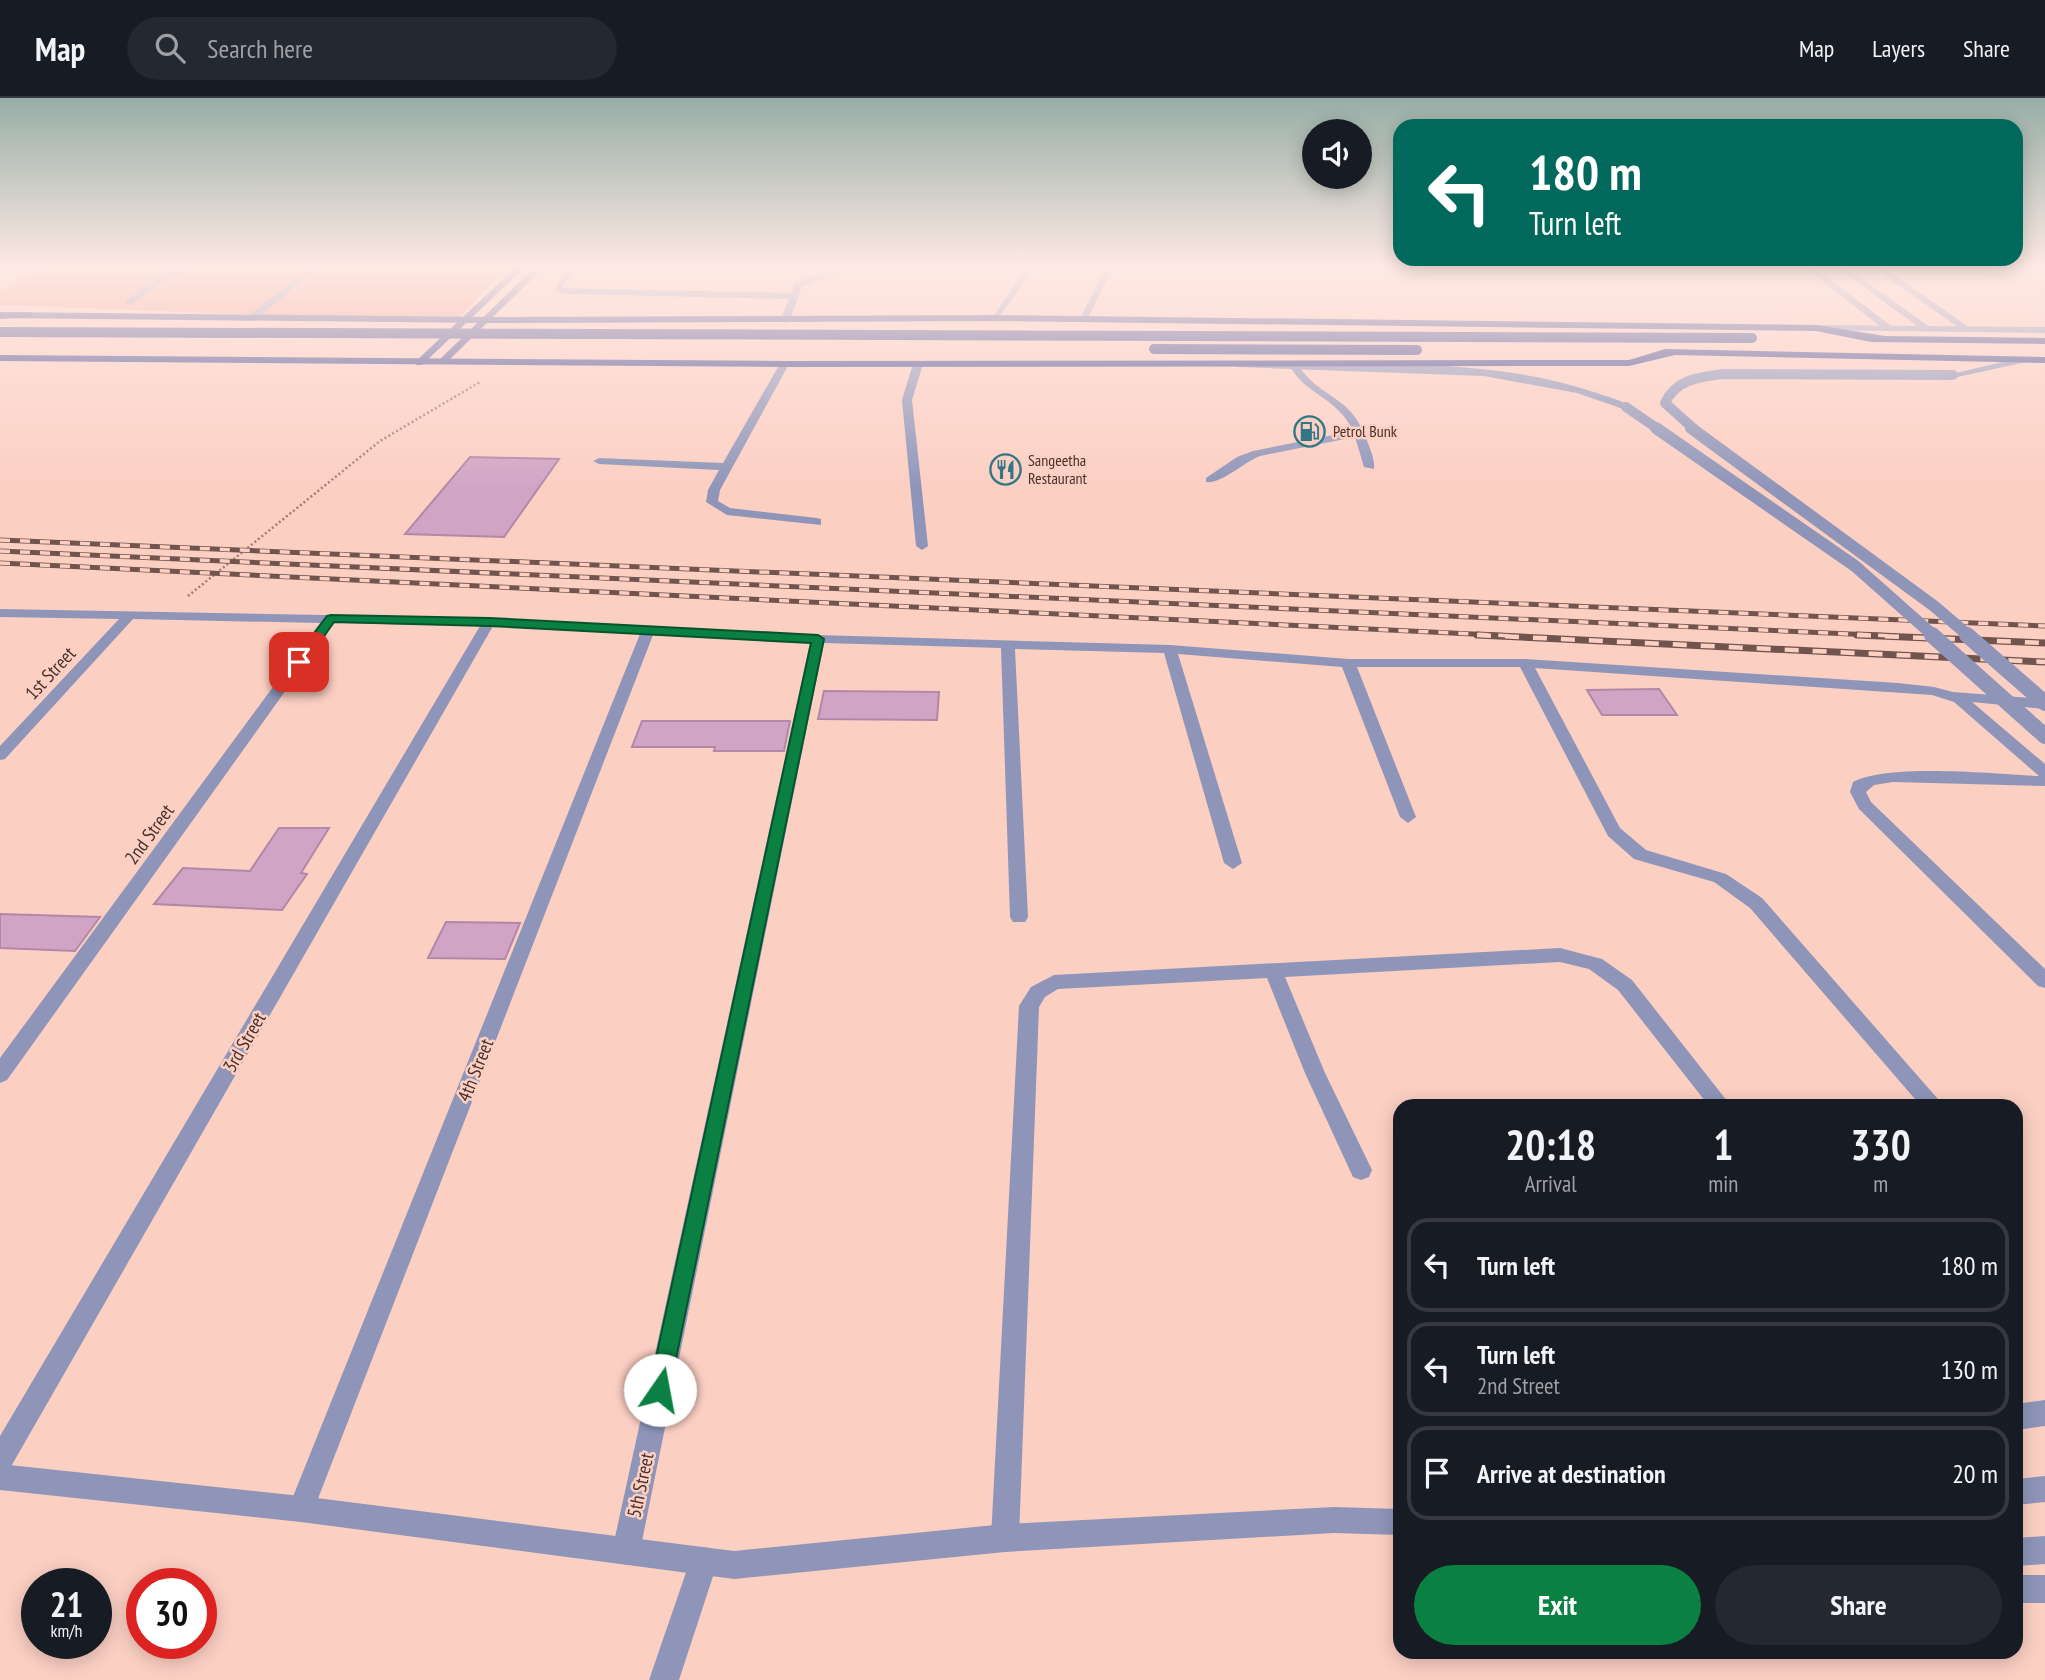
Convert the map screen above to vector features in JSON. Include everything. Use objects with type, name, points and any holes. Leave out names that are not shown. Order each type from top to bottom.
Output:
[{"type":"highway","points":[[233,347],[467,349]]},
{"type":"highway","points":[[1139,349],[1430,350]]},
{"type":"highway","points":[[1472,351],[1676,352],[2045,360]]},
{"type":"highway","points":[[0,358],[419,363],[1629,363],[1676,352]]},
{"type":"main road","points":[[419,363],[443,341]]},
{"type":"main road","points":[[442,362],[465,341]]},
{"type":"street","points":[[2023,360],[1953,375],[1723,374],[1699,377],[1674,387],[1665,403],[1685,423],[1934,606],[2045,704]]},
{"type":"street","points":[[1191,362],[1460,370],[1560,384],[1626,407],[1856,566],[2045,736]]},
{"type":"street","points":[[784,364],[711,498],[717,507],[727,511],[817,522]]},
{"type":"street","points":[[918,364],[907,400],[922,547]]},
{"type":"street","points":[[1295,367],[1307,387],[1338,402],[1359,433],[1370,467]]},
{"type":"street","points":[[1210,480],[1241,459],[1257,453],[1359,433]]},
{"type":"street","points":[[598,461],[727,467]]},
{"type":"street","points":[[0,613],[489,622],[818,639],[1170,649],[1348,663],[1525,663],[1898,687],[1948,695],[2045,704]]},
{"type":"street","name":"1st Street","points":[[0,755],[128,616]]},
{"type":"street","name":"2nd Street","points":[[0,1074],[331,618]]},
{"type":"street","name":"3rd Street","points":[[0,1461],[489,622]]},
{"type":"street","name":"4th Street","points":[[301,1509],[648,630]]},
{"type":"street","name":"5th Street","points":[[626,1551],[818,639]]},
{"type":"street","points":[[1008,644],[1019,917]]},
{"type":"street","points":[[1170,649],[1233,863]]},
{"type":"street","points":[[1348,663],[1408,817]]},
{"type":"street","points":[[1525,663],[1614,832],[1628,847],[1657,864],[1720,878],[1747,896],[1928,1099]]},
{"type":"street","points":[[1948,695],[1968,705],[2045,772]]},
{"type":"street","points":[[2045,781],[1893,777],[1870,780],[1859,786],[1858,792],[1865,805],[2045,981]]},
{"type":"street","points":[[1005,1538],[1029,1006],[1038,992],[1054,982],[1078,978],[1274,972],[1560,954],[1588,959],[1606,968],[1625,985],[1715,1099]]},
{"type":"street","points":[[1274,972],[1315,1073],[1361,1170]]},
{"type":"street","points":[[2023,1416],[2045,1413]]},
{"type":"street","points":[[0,1477],[301,1509],[734,1565],[1005,1538],[1334,1520],[1393,1522]]},
{"type":"street","points":[[2023,1491],[2045,1489]]},
{"type":"street","points":[[2023,1552],[2045,1550]]},
{"type":"street","points":[[664,1680],[704,1561]]},
{"type":"street","points":[[2023,1588],[2045,1589]]},
{"type":"path","points":[[146,617],[190,594],[380,441],[510,363]]},
{"type":"building","points":[[470,457],[559,459],[504,537],[405,534]]},
{"type":"building","points":[[1659,689],[1677,715],[1602,715],[1587,690]]},
{"type":"building","points":[[824,691],[939,692],[937,720],[818,719]]},
{"type":"building","points":[[642,721],[790,721],[784,751],[714,751],[715,747],[632,747]]},
{"type":"building","points":[[279,828],[329,828],[301,873],[307,874],[282,910],[154,904],[183,868],[250,871]]},
{"type":"building","points":[[0,914],[100,917],[75,951],[0,948]]},
{"type":"building","points":[[446,922],[520,923],[505,959],[428,958]]},
{"type":"railway","points":[[0,540],[2045,626]]},
{"type":"railway","points":[[0,551],[1895,636]]},
{"type":"railway","points":[[0,563],[1514,636]]},
{"type":"railway","points":[[1477,635],[2045,662]]},
{"type":"railway","points":[[1857,635],[2045,643]]},
{"type":"place","name":"Petrol Bunk","points":[[1310,431]]},
{"type":"place","name":"Sangeetha Restaurant","points":[[1005,469]]},
{"type":"route","points":[[299,662],[331,618],[489,622],[818,639],[660,1390]]}]
